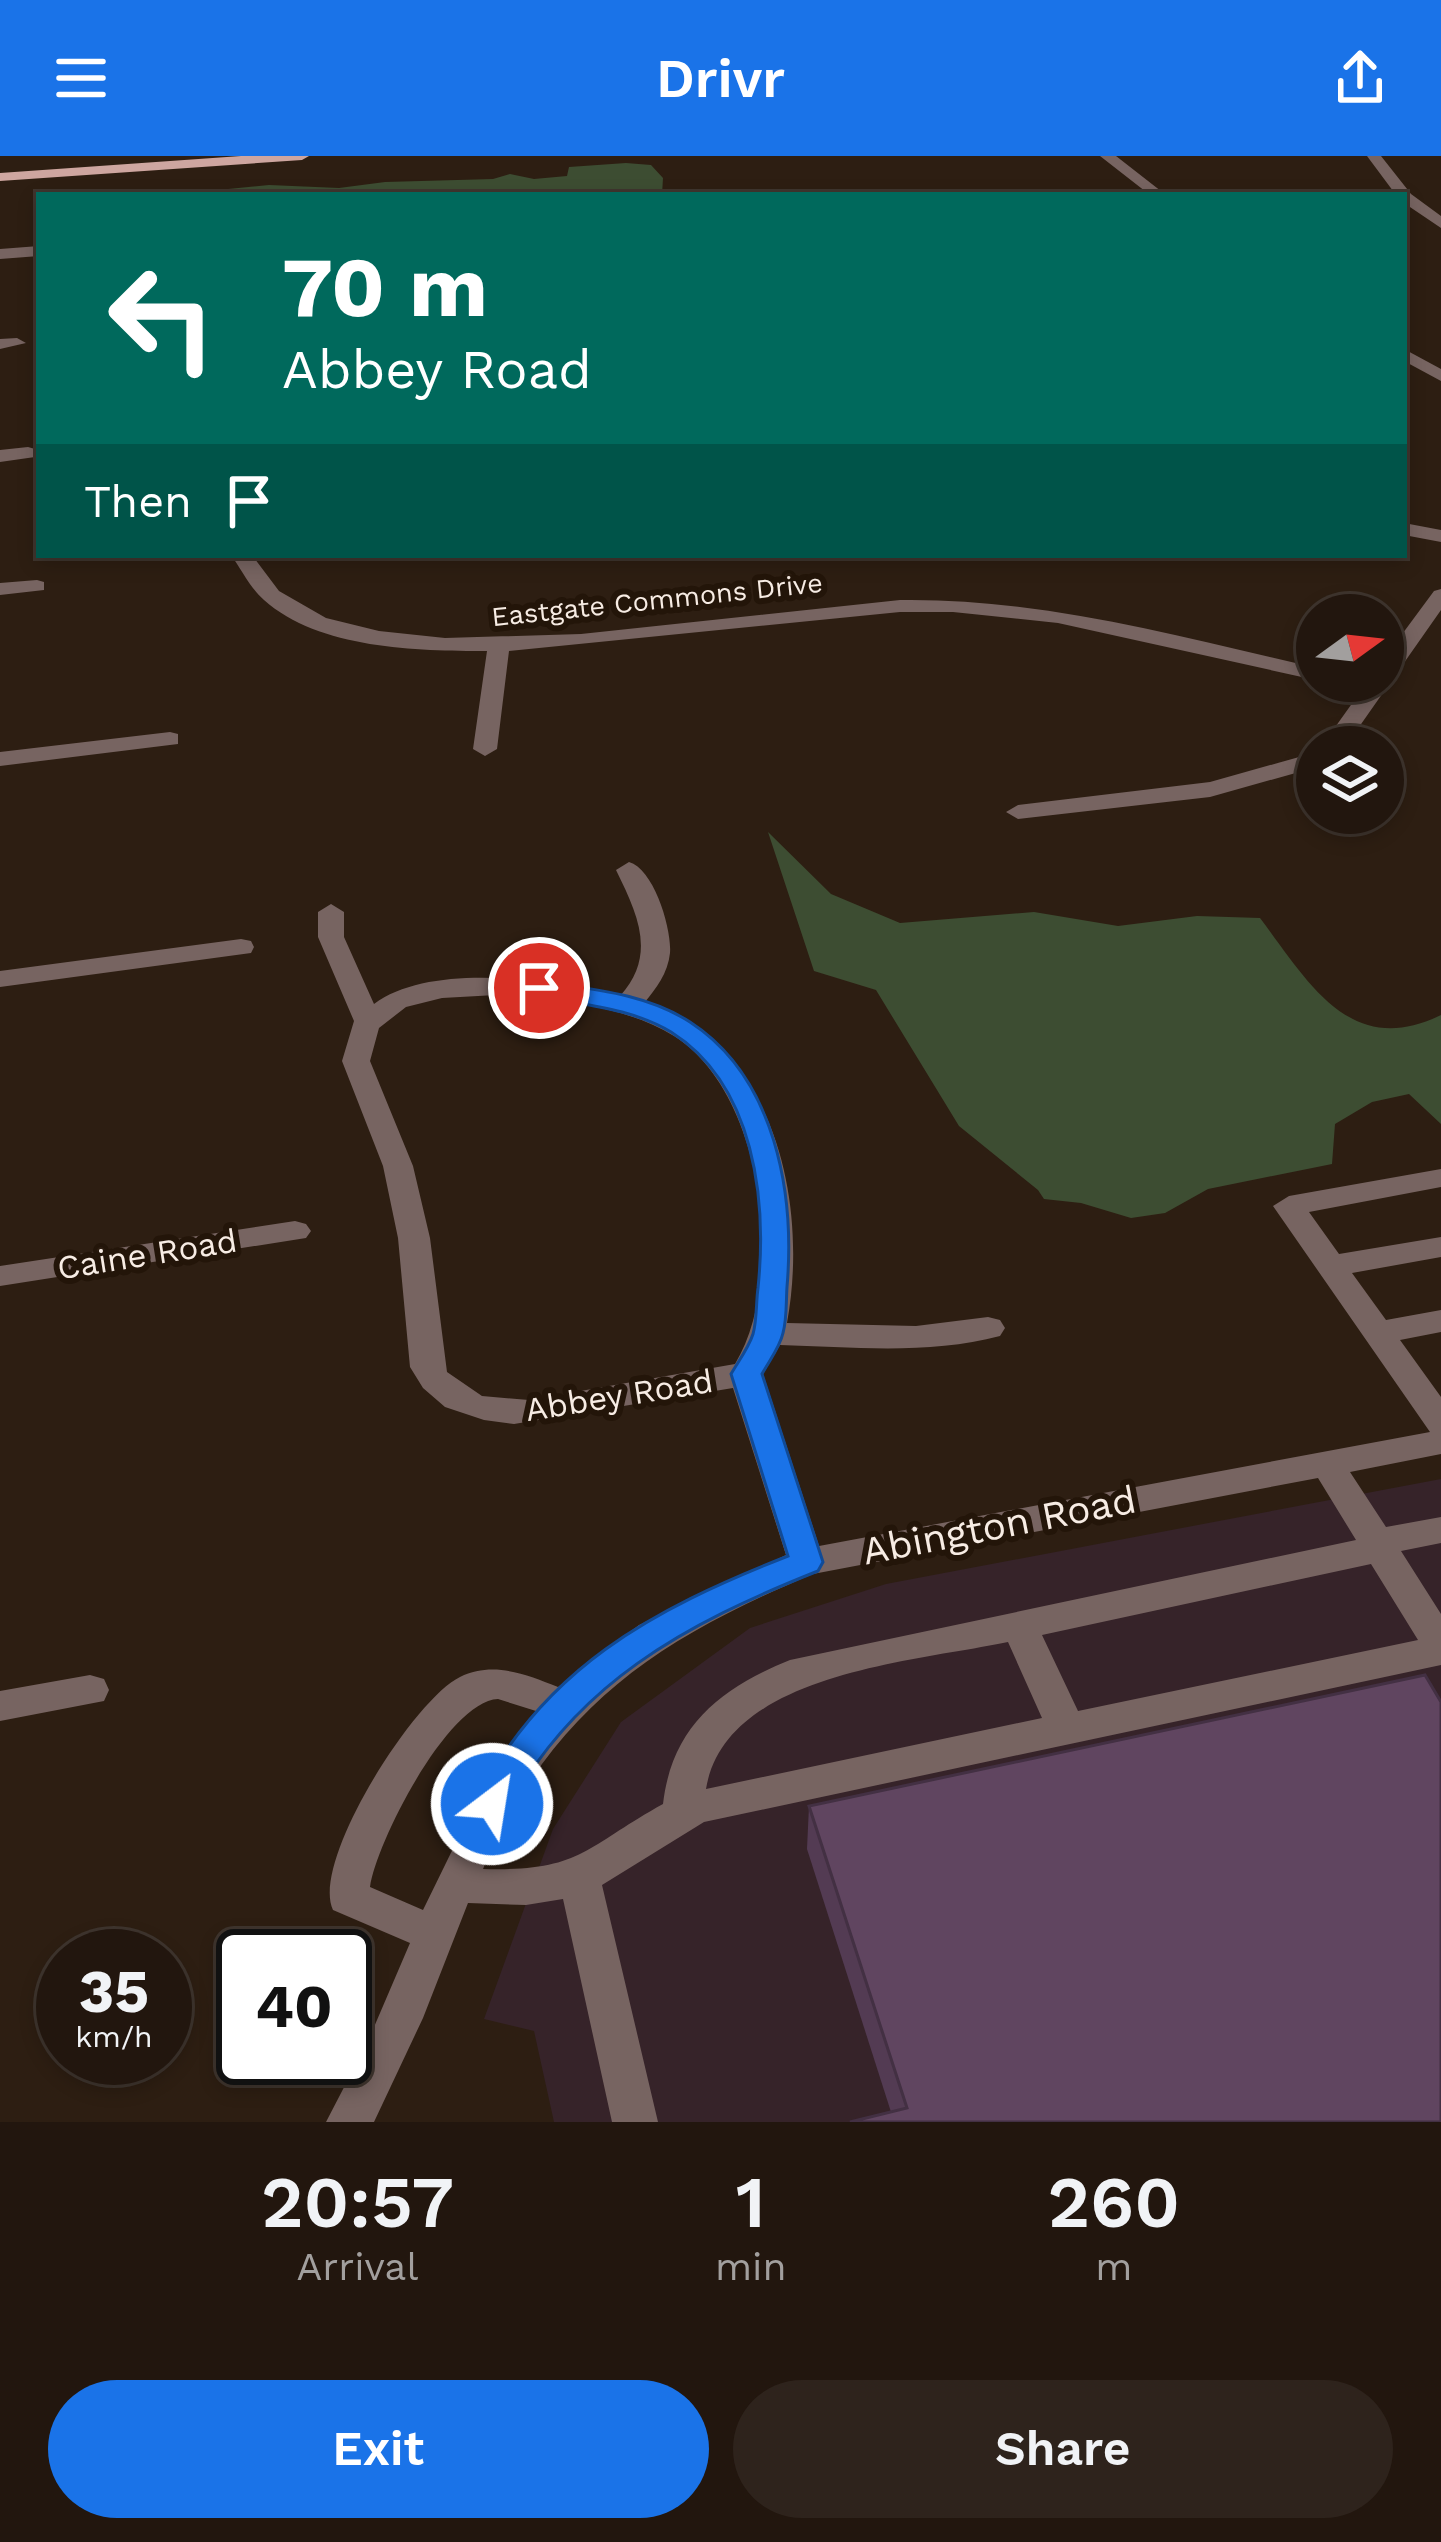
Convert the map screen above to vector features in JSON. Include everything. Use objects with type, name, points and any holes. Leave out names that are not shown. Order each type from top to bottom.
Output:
[{"type":"main road","points":[[0,177],[85,163],[302,156]]},
{"type":"street","points":[[1107,156],[1155,192]]},
{"type":"street","points":[[1374,156],[1401,192]]},
{"type":"street","points":[[1407,198],[1441,223]]},
{"type":"street","points":[[0,254],[36,251]]},
{"type":"street","points":[[1407,356],[1441,376]]},
{"type":"street","points":[[0,456],[28,454]]},
{"type":"street","points":[[1407,530],[1441,536]]},
{"type":"street","name":"Eastgate Commons Drive","points":[[243,558],[258,584],[275,598],[329,624],[416,643],[498,649],[900,606],[958,605],[1071,620],[1296,670]]},
{"type":"street","points":[[0,590],[37,586]]},
{"type":"street","points":[[1404,646],[1441,595]]},
{"type":"street","points":[[485,748],[498,649]]},
{"type":"street","points":[[0,759],[170,739]]},
{"type":"street","points":[[1018,812],[1233,785],[1296,768]]},
{"type":"street","points":[[628,1004],[651,978],[657,936],[629,870]]},
{"type":"street","points":[[331,912],[331,937],[368,1022]]},
{"type":"street","points":[[0,979],[241,947]]},
{"type":"street","name":"Abbey Road","points":[[746,1374],[529,1412],[497,1413],[462,1402],[436,1386],[427,1366],[414,1238],[398,1166],[356,1061],[355,1046],[368,1022],[413,997],[461,988],[566,990],[628,1004],[682,1028],[733,1083],[757,1128],[772,1177],[778,1230],[768,1334],[746,1374],[806,1562]]},
{"type":"street","points":[[1441,1178],[1289,1206],[1441,1423]]},
{"type":"street","name":"Caine Road","points":[[0,1276],[295,1231]]},
{"type":"street","points":[[1331,1266],[1441,1247]]},
{"type":"street","points":[[1378,1333],[1441,1322]]},
{"type":"street","points":[[768,1334],[874,1338],[988,1328]]},
{"type":"street","name":"Abington Road","points":[[349,2122],[401,2024],[511,1768],[601,1670],[663,1627],[726,1594],[806,1562],[1441,1442]]},
{"type":"street","points":[[457,1885],[538,1890],[579,1877],[683,1812],[1065,1726],[1436,1630],[1327,1463]]},
{"type":"street","points":[[683,1812],[684,1779],[700,1744],[728,1708],[749,1694],[840,1660],[1441,1530]]},
{"type":"street","points":[[1018,1623],[1065,1726]]},
{"type":"street","points":[[436,1935],[348,1897],[355,1860],[432,1723],[457,1695],[474,1687],[508,1685],[564,1706]]},
{"type":"street","points":[[0,1706],[90,1690]]},
{"type":"street","points":[[579,1877],[635,2122]]},
{"type":"shaded area","points":[[1441,1479],[1441,2122],[554,2122],[534,2031],[484,2019],[553,1829],[621,1722],[750,1628],[886,1584]]},
{"type":"green space","points":[[651,165],[663,178],[662,192],[198,192],[269,185],[339,188],[510,174],[534,179],[567,176],[569,167]]},
{"type":"green space","points":[[768,832],[831,894],[900,923],[1034,912],[1118,926],[1197,916],[1260,918],[1314,988],[1356,1021],[1381,1028],[1409,1026],[1441,1015],[1441,1124],[1409,1094],[1372,1102],[1335,1124],[1332,1164],[1208,1189],[1165,1213],[1131,1218],[1081,1203],[1044,1199],[959,1126],[876,990],[814,971]]},
{"type":"building","points":[[1425,1675],[1441,1702],[1441,2122],[850,2122],[907,2108],[809,1806]]},
{"type":"route","points":[[492,1804],[511,1768],[535,1738],[572,1697],[630,1646],[726,1594],[806,1562],[746,1374],[768,1334],[778,1230],[772,1177],[757,1128],[723,1069],[682,1028],[628,1004],[539,988]]}]
